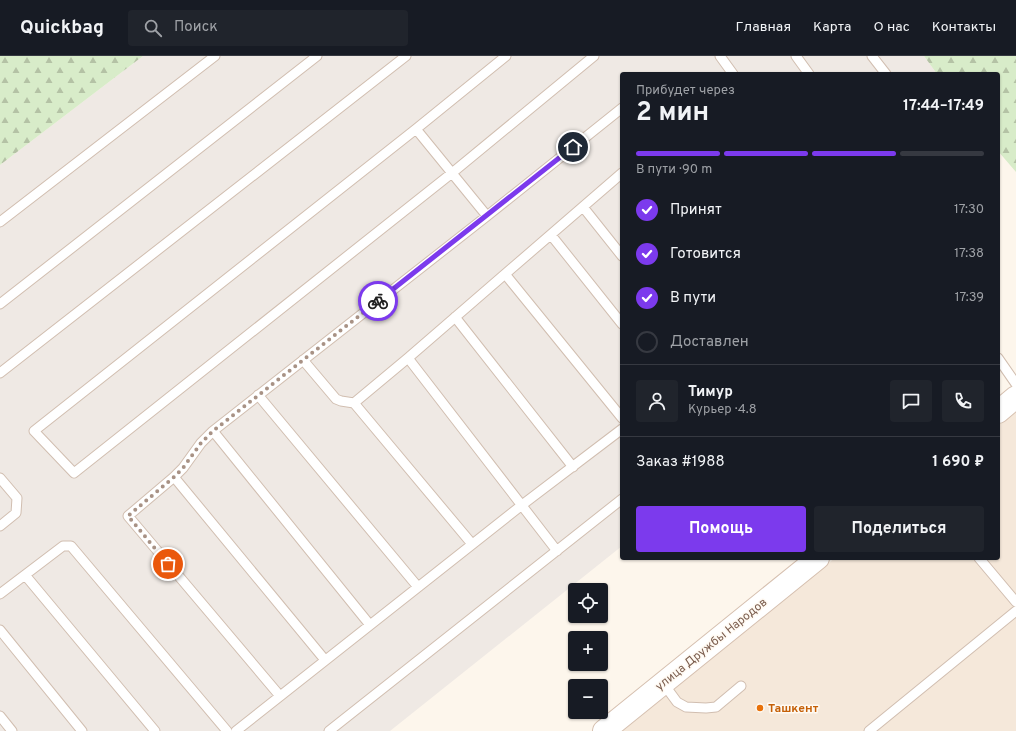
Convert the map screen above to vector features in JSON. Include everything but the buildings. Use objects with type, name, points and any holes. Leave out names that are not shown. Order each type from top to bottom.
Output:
[{"type":"main road","points":[[1000,410],[1016,397]]},
{"type":"main road","name":"улица Дружбы Народов","points":[[604,731],[816,560]]},
{"type":"lane","points":[[0,222],[215,56]]},
{"type":"lane","points":[[0,304],[317,56]]},
{"type":"lane","points":[[0,373],[406,56]]},
{"type":"lane","points":[[506,56],[34,431],[74,473],[452,173],[594,56]]},
{"type":"lane","points":[[720,56],[732,72]]},
{"type":"lane","points":[[796,56],[808,72]]},
{"type":"lane","points":[[872,56],[884,72]]},
{"type":"lane","points":[[280,696],[128,516],[183,468],[201,443],[213,431],[620,110]]},
{"type":"lane","points":[[416,129],[487,216]]},
{"type":"lane","points":[[354,403],[620,175]]},
{"type":"lane","points":[[583,207],[620,253]]},
{"type":"lane","points":[[551,235],[620,321]]},
{"type":"lane","points":[[505,274],[620,416]]},
{"type":"lane","points":[[455,317],[573,467]]},
{"type":"lane","points":[[408,358],[557,551]]},
{"type":"lane","points":[[303,360],[336,399],[354,403],[472,544]]},
{"type":"lane","points":[[1000,361],[1016,384]]},
{"type":"lane","points":[[258,395],[418,587]]},
{"type":"lane","points":[[213,431],[370,625]]},
{"type":"lane","points":[[236,731],[472,544],[620,431]]},
{"type":"lane","points":[[174,477],[325,660]]},
{"type":"lane","points":[[0,478],[17,498],[16,513],[0,526]]},
{"type":"lane","points":[[330,731],[620,501]]},
{"type":"lane","points":[[0,594],[63,546],[71,546],[227,731]]},
{"type":"lane","points":[[981,560],[1016,602]]},
{"type":"lane","points":[[24,575],[155,731]]},
{"type":"lane","points":[[869,731],[1016,610]]},
{"type":"lane","points":[[0,630],[82,731]]},
{"type":"lane","points":[[663,683],[677,702],[686,707],[706,708],[716,706],[741,686]]},
{"type":"lane","points":[[0,716],[12,731]]},
{"type":"shaded area","points":[[143,56],[924,56],[936,72],[620,72],[620,548],[576,583],[568,583],[568,589],[390,731],[0,731],[0,165]]},
{"type":"shaded area","points":[[1016,410],[1016,731],[623,731],[833,560],[1000,560],[1000,423]]},
{"type":"green space","points":[[0,56],[143,56],[0,165]]},
{"type":"green space","points":[[924,56],[1016,56],[1016,172],[1000,153],[1000,72],[936,72]]},
{"type":"way so far","points":[[168,564],[128,516],[174,477],[183,468],[201,443],[213,431],[378,301]]},
{"type":"place","name":"Ташкент","points":[[760,708]]},
{"type":"route","points":[[378,301],[573,147]]}]
